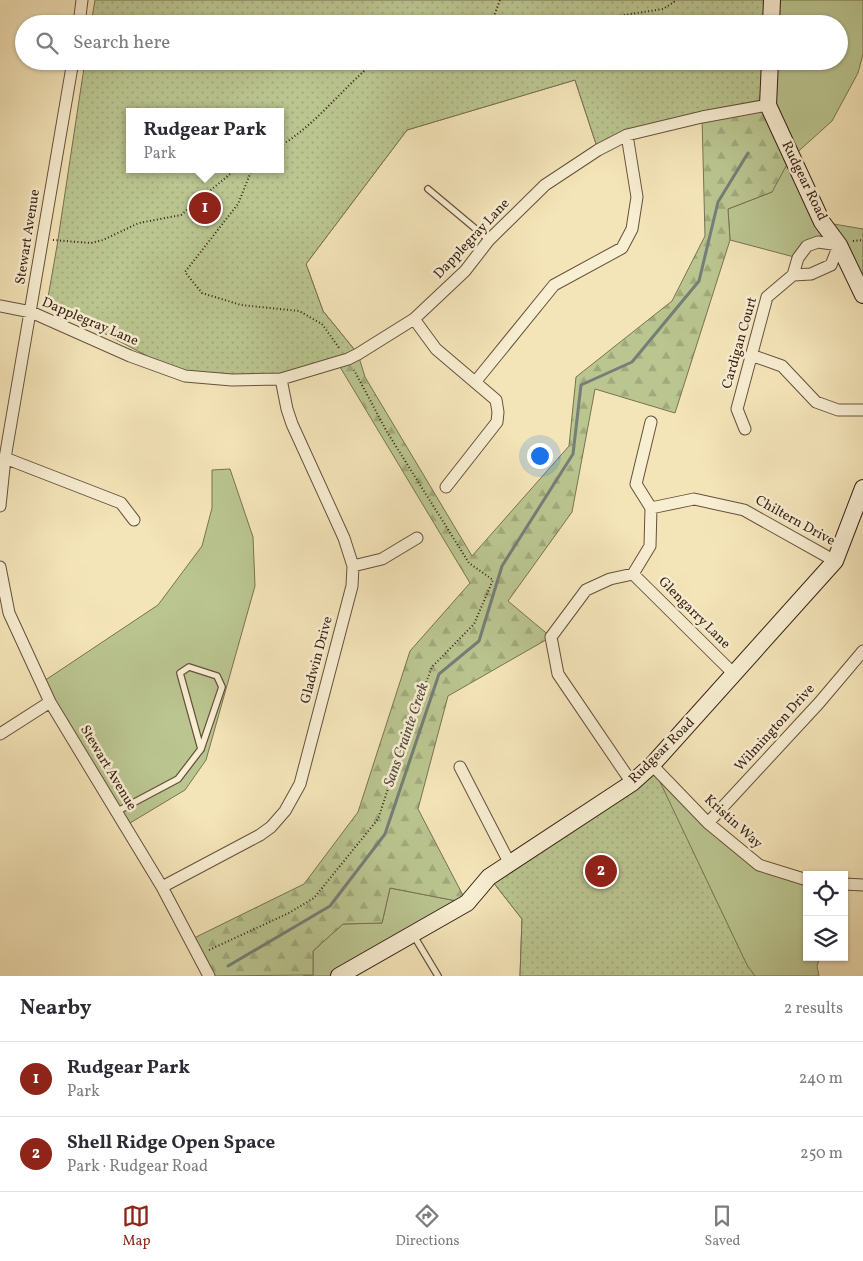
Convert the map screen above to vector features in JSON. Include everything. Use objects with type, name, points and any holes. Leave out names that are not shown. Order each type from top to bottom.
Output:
[{"type":"street","points":[[80,15],[82,0]]},
{"type":"street","points":[[771,15],[772,0]]},
{"type":"street","name":"Stewart Avenue","points":[[0,506],[6,458],[71,70]]},
{"type":"street","name":"Rudgear Road","points":[[770,70],[768,104],[822,222],[839,245],[863,295]]},
{"type":"street","name":"Dapplegray Lane","points":[[0,306],[31,312],[130,356],[185,376],[232,380],[281,379],[348,359],[414,319],[465,271],[489,240],[545,185],[598,150],[627,135],[768,104]]},
{"type":"street","points":[[476,381],[554,285],[622,248],[632,229],[637,197],[627,135]]},
{"type":"street","name":"Cardigan Court","points":[[745,429],[738,409],[767,297],[793,274],[798,258],[806,246],[818,242],[839,245]]},
{"type":"street","points":[[793,274],[811,274],[831,265],[839,245]]},
{"type":"street","points":[[414,319],[436,349],[476,381],[496,400],[497,422],[446,487]]},
{"type":"street","points":[[751,355],[782,366],[816,402],[838,410],[863,410]]},
{"type":"street","name":"Gladwin Drive","points":[[162,887],[260,835],[279,819],[294,798],[300,784],[352,586],[353,566],[344,538],[292,424],[281,379]]},
{"type":"street","points":[[632,784],[558,674],[551,637],[586,590],[610,579],[633,574],[650,546],[651,508],[636,484],[651,422]]},
{"type":"street","points":[[6,458],[121,503],[134,520]]},
{"type":"street","name":"Rudgear Road","points":[[339,976],[467,903],[489,877],[632,784],[652,766],[835,561],[863,488]]},
{"type":"street","name":"Chiltern Drive","points":[[651,508],[694,500],[744,510],[835,561]]},
{"type":"street","points":[[353,566],[382,559],[417,538]]},
{"type":"street","name":"Stewart Avenue","points":[[0,567],[9,613],[50,702],[162,887],[209,976]]},
{"type":"street","name":"Glengarry Lane","points":[[633,574],[734,674]]},
{"type":"street","name":"Wilmington Drive","points":[[708,823],[819,703],[863,651]]},
{"type":"street","points":[[0,734],[50,702]]},
{"type":"street","name":"Kristin Way","points":[[652,766],[708,823],[759,865],[803,879]]},
{"type":"street","points":[[460,768],[510,864]]},
{"type":"street","points":[[848,884],[863,885]]},
{"type":"lane","points":[[428,189],[489,240]]},
{"type":"lane","points":[[116,812],[178,779],[202,749],[222,688],[217,676],[188,667],[180,673],[202,749]]},
{"type":"lane","points":[[412,934],[438,976]]},
{"type":"path","points":[[494,15],[500,0]]},
{"type":"path","points":[[624,15],[663,9],[674,2],[674,0]]},
{"type":"path","points":[[284,143],[304,129],[364,70]]},
{"type":"path","points":[[43,238],[92,243],[139,224],[182,215],[231,173]]},
{"type":"green space","points":[[95,0],[772,0],[771,15],[92,15]]},
{"type":"green space","points":[[772,0],[863,0],[863,54],[858,73],[832,121],[792,157],[822,222],[863,229],[863,295],[839,245],[818,242],[798,258],[730,240],[728,209],[772,192],[768,105],[770,70],[848,70],[848,15],[771,15]]},
{"type":"green space","points":[[84,70],[770,70],[768,105],[702,117],[598,150],[575,80],[407,130],[306,264],[323,311],[358,354],[281,379],[185,376],[47,303]]},
{"type":"green space","points":[[552,70],[578,70],[598,150],[575,80],[407,130],[306,264],[323,311],[358,354],[365,377],[472,556],[569,446],[576,377],[672,301],[705,236],[702,117],[768,105],[791,157],[772,192],[728,209],[730,240],[675,413],[595,389],[572,512],[508,601],[551,637],[448,696],[418,809],[467,903],[390,888],[382,923],[343,924],[313,951],[313,975],[209,976],[190,940],[304,884],[358,812],[410,651],[470,583],[337,362],[145,224]]},
{"type":"green space","points":[[230,469],[253,537],[255,586],[206,760],[185,790],[125,826],[41,683],[158,605],[202,546],[212,508],[212,470]]},
{"type":"green space","points":[[652,765],[759,865],[803,879],[803,961],[819,961],[817,966],[819,976],[520,976],[522,919],[489,877]]},
{"type":"green space","points":[[652,765],[747,965],[755,976],[520,976],[522,919],[489,877]]},
{"type":"green space","points":[[390,888],[467,903],[339,976],[303,976],[313,975],[313,951],[343,924],[382,923]]},
{"type":"waterway","name":"Sans Crainte Creek","points":[[228,966],[330,906],[385,834],[439,674],[479,641],[502,566],[573,454],[581,385],[632,362],[699,281],[718,202],[748,153]]},
{"type":"place","name":"Rudgear Park","points":[[205,208]]},
{"type":"place","name":"Shell Ridge Open Space","points":[[601,871]]}]
